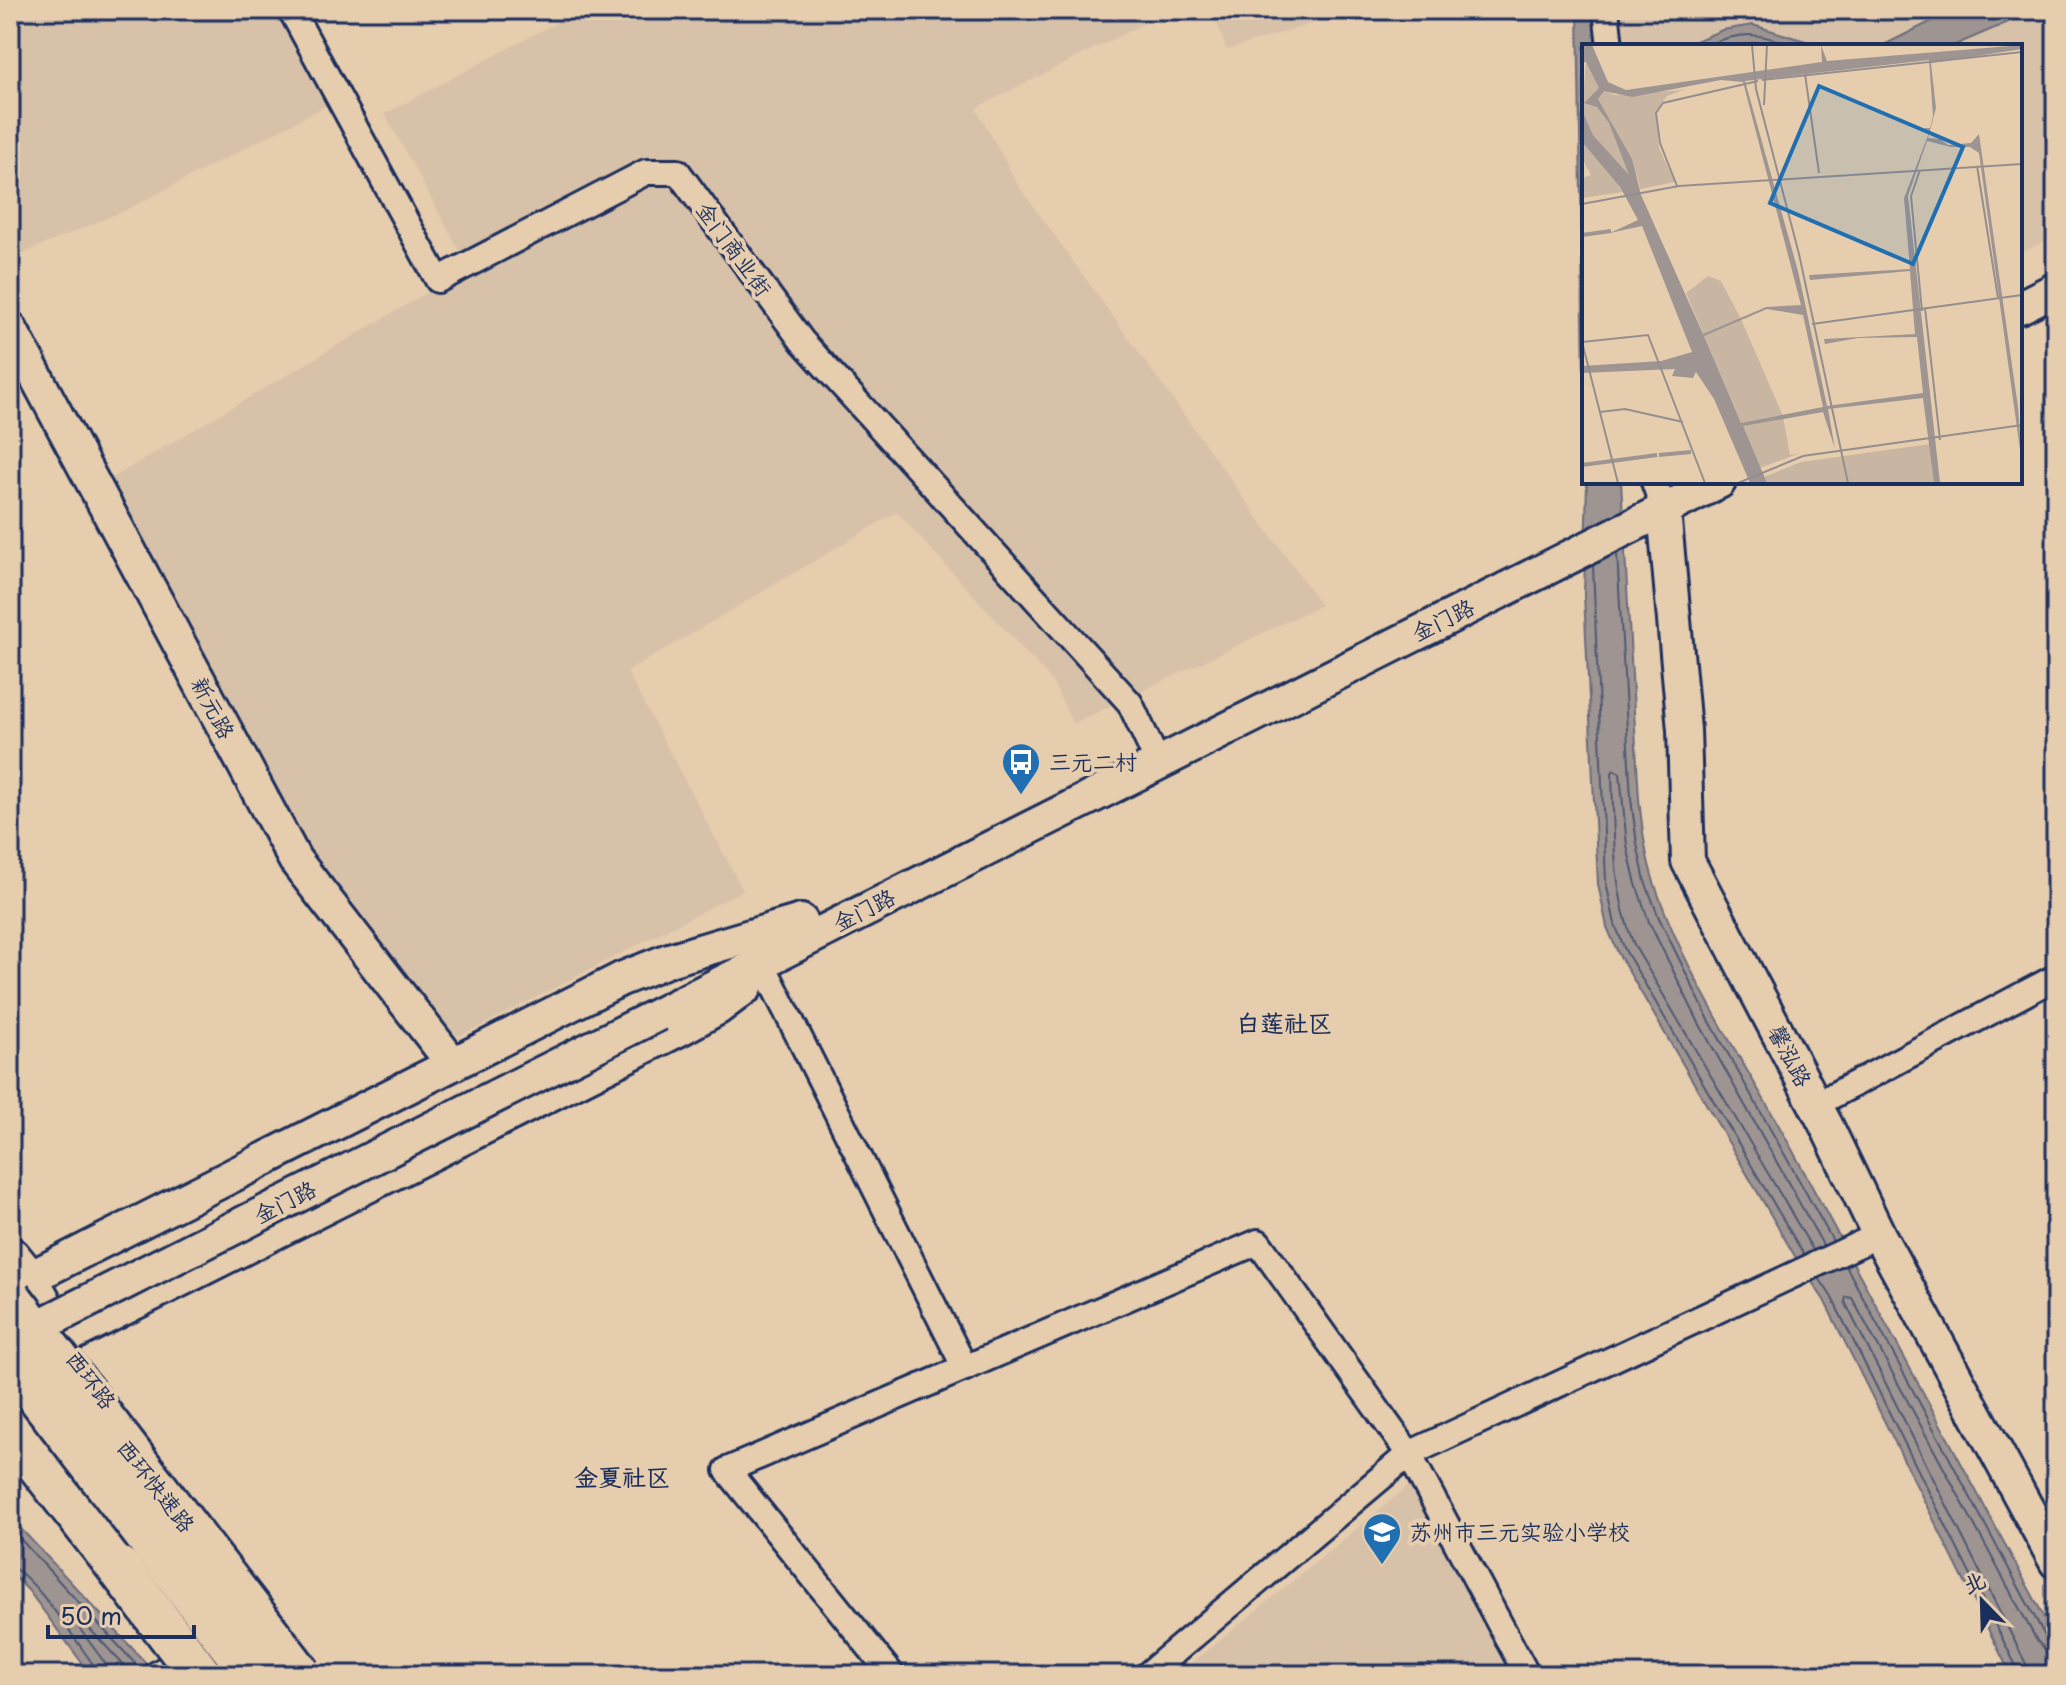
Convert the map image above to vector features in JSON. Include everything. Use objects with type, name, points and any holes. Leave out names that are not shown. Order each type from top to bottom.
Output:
[{"type":"highway","points":[[13,1286],[61,1341]]},
{"type":"highway","name":"西环快速路","points":[[13,1286],[300,1675]]},
{"type":"highway","name":"西环快速路","points":[[10,1359],[254,1675]]},
{"type":"highway","points":[[10,1428],[119,1568],[188,1668]]},
{"type":"main road","points":[[2022,306],[2056,289]]},
{"type":"main road","points":[[2022,328],[2056,310]]},
{"type":"main road","name":"新元路","points":[[10,328],[295,860],[453,1064]]},
{"type":"main road","name":"金门路","points":[[10,1341],[654,1004],[1626,519],[1663,492],[1708,484]]},
{"type":"main road","name":"馨泓路","points":[[1663,492],[1684,730],[1688,861],[1815,1105],[1869,1239],[2056,1562]]},
{"type":"main road","points":[[13,1286],[646,968],[805,929]]},
{"type":"main road","points":[[10,1366],[680,1029],[718,1008],[766,971],[805,929]]},
{"type":"main road","name":"金门路","points":[[13,1286],[654,1004]]},
{"type":"main road","name":"西环路","points":[[61,1341],[317,1675]]},
{"type":"main road","points":[[10,1396],[188,1668]]},
{"type":"street","name":"金门商业街","points":[[291,10],[438,280],[646,172],[678,172],[802,341],[1130,703],[1154,754]]},
{"type":"street","points":[[1606,10],[1610,44]]},
{"type":"street","points":[[766,971],[965,1368]]},
{"type":"street","points":[[1815,1105],[2056,977]]},
{"type":"street","points":[[1147,1675],[1409,1454],[1869,1239]]},
{"type":"street","points":[[879,1671],[727,1470],[1258,1242],[1409,1454],[1527,1675]]},
{"type":"street","points":[[188,1668],[262,1604]]},
{"type":"shaded area","points":[[10,10],[281,10],[331,103],[128,209],[10,259]]},
{"type":"shaded area","points":[[580,10],[1171,10],[976,108],[1018,185],[1321,605],[1073,724],[1052,681],[897,512],[627,672],[743,890],[483,1025],[459,1036],[439,1039],[357,944],[280,792],[105,482],[435,288],[474,277],[385,114]]},
{"type":"shaded area","points":[[1212,10],[1355,10],[1227,50]]},
{"type":"shaded area","points":[[1594,10],[2056,10],[2056,236],[2022,252],[2022,44],[1596,44]]},
{"type":"shaded area","name":"苏州市三元实验小学校","points":[[1410,1485],[1509,1675],[1176,1675],[1212,1647]]},
{"type":"water","points":[[1578,10],[1594,10],[1596,44],[1582,44],[1582,256]]},
{"type":"water","points":[[1954,10],[2036,10],[1958,44],[1886,44]]},
{"type":"water","points":[[1753,25],[1815,44],[1689,44],[1722,30]]},
{"type":"water","points":[[1587,484],[1621,484],[1639,799],[1648,861],[1667,918],[1700,987],[1795,1155],[2056,1639],[2056,1675],[2011,1675],[1824,1300],[1796,1258],[1618,953],[1607,927],[1598,884],[1584,595]]},
{"type":"water","points":[[10,1517],[155,1675],[91,1675],[28,1590],[10,1572]]},
{"type":"place","name":"三元二村","points":[[1021,796]]},
{"type":"place","name":"苏州市三元实验小学校","points":[[1382,1566]]},
{"type":"district","name":"白莲社区","points":[[1284,1024]]},
{"type":"district","name":"金夏社区","points":[[622,1478]]}]
